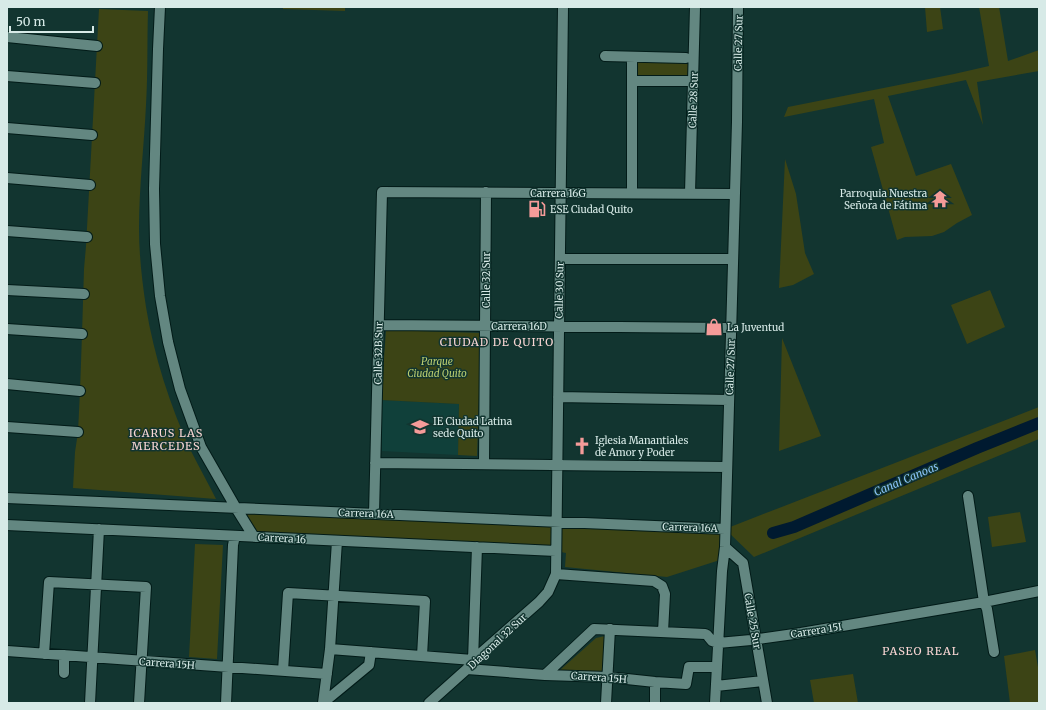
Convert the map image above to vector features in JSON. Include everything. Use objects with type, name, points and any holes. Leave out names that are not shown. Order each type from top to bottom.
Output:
[{"type":"street","points":[[160,7],[154,189],[155,244],[160,296],[168,342],[180,389],[201,447],[254,537]]},
{"type":"street","name":"Calle 30 Sur","points":[[556,574],[563,7]]},
{"type":"street","name":"Calle 28 Sur","points":[[690,193],[695,7]]},
{"type":"street","name":"Calle 27 Sur","points":[[715,703],[722,571],[725,547],[737,122],[738,7]]},
{"type":"street","points":[[7,37],[97,46]]},
{"type":"street","points":[[605,56],[686,58]]},
{"type":"street","points":[[632,57],[632,193]]},
{"type":"street","points":[[7,76],[95,83]]},
{"type":"street","points":[[632,81],[686,82]]},
{"type":"street","points":[[7,128],[92,135]]},
{"type":"street","points":[[7,178],[90,185]]},
{"type":"street","name":"Carrera 16G","points":[[382,192],[735,194]]},
{"type":"street","name":"Calle 32B Sur","points":[[374,514],[382,192]]},
{"type":"street","name":"Calle 32 Sur","points":[[484,464],[486,192]]},
{"type":"street","points":[[7,231],[87,237]]},
{"type":"street","points":[[560,259],[733,259]]},
{"type":"street","points":[[7,290],[84,294]]},
{"type":"street","name":"Carrera 16D","points":[[378,325],[731,328]]},
{"type":"street","points":[[7,329],[82,334]]},
{"type":"street","points":[[7,384],[80,391]]},
{"type":"street","points":[[558,397],[729,400]]},
{"type":"street","points":[[7,427],[78,432]]},
{"type":"street","points":[[375,463],[727,467]]},
{"type":"street","points":[[968,496],[984,602],[987,609],[994,652]]},
{"type":"street","name":"Carrera 16A","points":[[7,498],[725,528]]},
{"type":"street","name":"Carrera 16","points":[[7,525],[556,551]]},
{"type":"street","points":[[90,703],[99,529]]},
{"type":"street","points":[[226,703],[235,536]]},
{"type":"street","points":[[323,703],[330,649],[337,541]]},
{"type":"street","name":"Calle 25 Sur","points":[[725,547],[743,564],[767,703]]},
{"type":"street","points":[[330,649],[473,660],[477,548]]},
{"type":"street","points":[[556,574],[654,581],[662,586],[664,594],[663,632]]},
{"type":"street","name":"Diagonal 32 Sur","points":[[429,703],[467,669],[473,660],[539,602],[548,592],[556,574]]},
{"type":"street","points":[[44,654],[49,582],[146,587],[139,703]]},
{"type":"street","name":"Carrera 15I","points":[[718,643],[847,626],[1039,591]]},
{"type":"street","points":[[283,671],[288,594],[425,601],[422,656]]},
{"type":"street","points":[[545,675],[594,629],[705,634],[712,641],[718,643]]},
{"type":"street","points":[[606,703],[610,629]]},
{"type":"street","name":"Carrera 15H","points":[[7,651],[327,674]]},
{"type":"street","points":[[323,703],[369,664],[371,652]]},
{"type":"street","points":[[64,655],[64,673]]},
{"type":"street","name":"Carrera 15H","points":[[467,669],[545,675],[608,677],[686,684],[689,667],[717,667]]},
{"type":"street","points":[[716,686],[763,681]]},
{"type":"street","points":[[655,682],[655,703]]},
{"type":"shaded area","name":"IE Ciudad Latina sede Quito","points":[[381,400],[459,404],[458,455],[382,451]]},
{"type":"green space","points":[[283,7],[345,7],[345,11],[283,9]]},
{"type":"green space","points":[[925,7],[940,7],[943,29],[927,32]]},
{"type":"green space","points":[[979,7],[999,7],[1008,61],[1039,50],[1039,71],[977,82],[983,125],[966,80],[888,96],[916,176],[951,164],[972,215],[944,232],[932,236],[905,237],[897,240],[871,147],[884,143],[874,99],[784,117],[788,107],[989,66]]},
{"type":"green space","points":[[99,9],[148,11],[147,93],[139,228],[142,277],[153,344],[170,399],[183,434],[216,499],[73,488],[75,452],[78,432],[84,269]]},
{"type":"green space","points":[[636,60],[688,61],[688,79],[636,79]]},
{"type":"green space","points":[[785,159],[796,194],[805,253],[814,274],[793,285],[779,288]]},
{"type":"green space","points":[[990,290],[1005,327],[967,344],[951,305]]},
{"type":"green space","name":"Parque Ciudad Quito","points":[[386,330],[481,333],[477,456],[458,455],[459,404],[381,400]]},
{"type":"green space","points":[[782,338],[821,436],[779,451]]},
{"type":"green space","points":[[1039,407],[1039,439],[754,557],[725,529]]},
{"type":"green space","points":[[246,511],[725,529],[723,559],[667,577],[565,567],[566,553],[556,551],[254,537]]},
{"type":"green space","points":[[1020,512],[1026,542],[992,547],[988,517]]},
{"type":"green space","points":[[195,544],[223,545],[217,659],[189,657]]},
{"type":"green space","points":[[605,636],[602,672],[559,671],[596,638]]},
{"type":"green space","points":[[1035,650],[1039,673],[1039,703],[1010,703],[1004,656]]},
{"type":"green space","points":[[853,674],[858,703],[814,703],[810,680]]},
{"type":"waterway","name":"Canal Canoas","points":[[773,533],[794,527],[977,448],[1039,423]]},
{"type":"place","name":"Parroquia Nuestra Señora de Fátima","points":[[940,199]]},
{"type":"place","name":"ESE Ciudad Quito","points":[[537,209]]},
{"type":"place","name":"La Juventud","points":[[714,327]]},
{"type":"place","name":"IE Ciudad Latina sede Quito","points":[[420,427]]},
{"type":"place","name":"Iglesia Manantiales de Amor y Poder","points":[[582,446]]},
{"type":"district","name":"CIUDAD DE QUITO","points":[[497,342]]},
{"type":"district","name":"ICARUS LAS MERCEDES","points":[[166,439]]},
{"type":"district","name":"PASEO REAL","points":[[921,651]]}]
